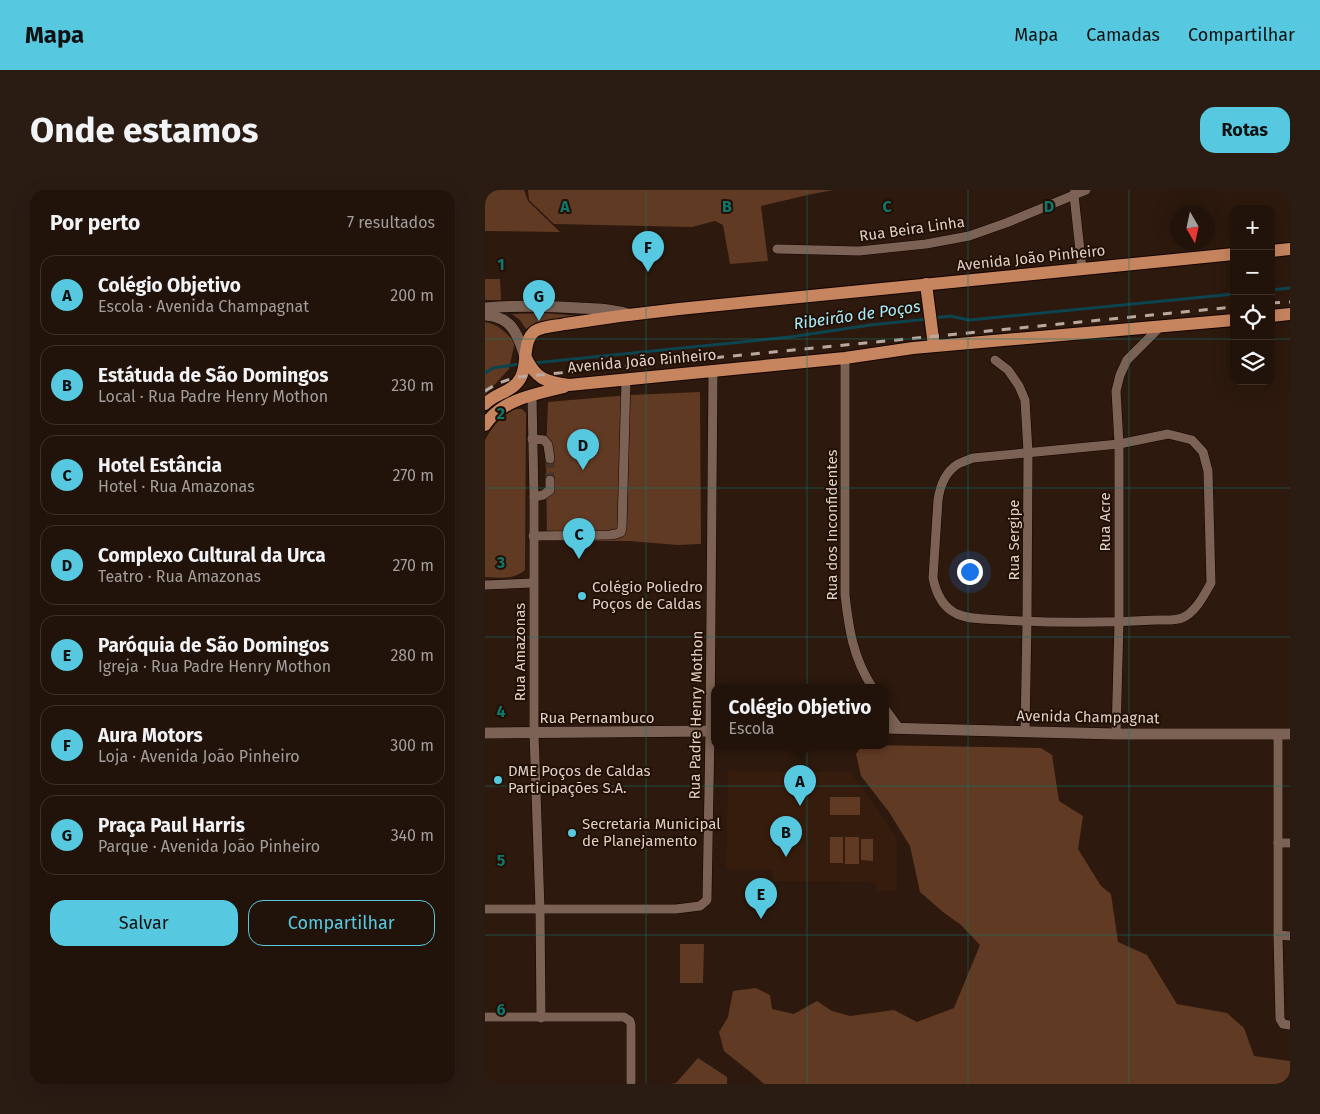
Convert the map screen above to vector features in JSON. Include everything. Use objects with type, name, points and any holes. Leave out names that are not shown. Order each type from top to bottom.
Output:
[{"type":"main road","points":[[1275,251],[1290,249]]},
{"type":"main road","name":"Avenida João Pinheiro","points":[[525,349],[533,332],[541,328],[630,315],[1230,254]]},
{"type":"main road","points":[[926,284],[934,342]]},
{"type":"main road","points":[[1275,316],[1290,314]]},
{"type":"main road","name":"Avenida João Pinheiro","points":[[528,369],[548,381],[569,385],[845,358],[934,342],[1230,320]]},
{"type":"main road","points":[[485,404],[490,399],[514,386],[528,369],[525,349]]},
{"type":"main road","points":[[485,425],[501,408],[514,401],[569,385]]},
{"type":"street","name":"Rua Beira Linha","points":[[777,249],[859,251],[926,244],[969,236],[1005,223],[1075,192],[1086,190]]},
{"type":"street","points":[[1075,192],[1082,269]]},
{"type":"street","points":[[485,308],[506,306],[563,307],[613,310],[630,315]]},
{"type":"street","points":[[485,315],[501,318],[509,324],[525,349]]},
{"type":"street","name":"Rua Acre","points":[[1116,734],[1119,622],[1119,444],[1116,391],[1120,375],[1127,360],[1161,326]]},
{"type":"street","points":[[1139,348],[1140,328]]},
{"type":"street","name":"Rua dos Inconfidentes","points":[[845,358],[845,595],[848,628],[854,651],[870,684]]},
{"type":"street","name":"Rua Sergipe","points":[[995,360],[1008,370],[1019,386],[1025,400],[1028,452],[1025,731]]},
{"type":"street","name":"Rua Padre Henry Mothon","points":[[713,370],[713,684]]},
{"type":"street","points":[[533,536],[610,535],[621,532],[626,379]]},
{"type":"street","name":"Rua Amazonas","points":[[532,396],[534,733],[540,909],[541,1018]]},
{"type":"street","points":[[1168,434],[1192,440],[1203,452],[1208,470],[1211,583],[1193,610],[1181,618],[1119,622],[970,618],[949,610],[939,598],[933,578],[938,500],[940,487],[948,473],[958,464],[973,458],[1119,444],[1168,434]]},
{"type":"street","points":[[532,439],[543,440],[548,445],[550,459]]},
{"type":"street","points":[[534,497],[543,495],[550,490],[550,480]]},
{"type":"street","points":[[485,585],[533,583]]},
{"type":"street","points":[[889,714],[899,728]]},
{"type":"street","name":"Avenida Champagnat","points":[[889,728],[1116,734],[1290,734]]},
{"type":"street","name":"Rua Pernambuco","points":[[485,733],[711,731]]},
{"type":"street","points":[[1278,734],[1278,936],[1281,1019],[1286,1024]]},
{"type":"street","name":"Rua Padre Henry Mothon","points":[[540,909],[675,909],[699,906],[707,900],[712,749]]},
{"type":"street","points":[[1278,843],[1290,843]]},
{"type":"street","points":[[485,909],[540,909]]},
{"type":"street","points":[[1278,936],[1290,936]]},
{"type":"street","points":[[485,1017],[624,1017],[630,1021],[631,1025],[631,1082]]},
{"type":"shaded area","points":[[485,190],[524,190],[528,201],[560,232],[485,231]]},
{"type":"shaded area","points":[[528,190],[833,190],[761,206],[768,261],[730,264],[723,225],[715,221],[692,227],[554,224],[529,200]]},
{"type":"shaded area","points":[[485,279],[500,279],[501,300],[485,300]]},
{"type":"shaded area","points":[[543,313],[594,317],[534,325],[526,329],[520,320],[512,314]]},
{"type":"shaded area","points":[[485,322],[504,331],[514,341],[514,346],[509,369],[485,395]]},
{"type":"shaded area","points":[[700,392],[701,544],[678,545],[629,541],[547,541],[546,452],[548,402],[629,395]]},
{"type":"shaded area","points":[[517,409],[522,409],[526,413],[525,570],[511,577],[485,577],[485,440],[498,421]]},
{"type":"shaded area","points":[[889,745],[1041,748],[1052,755],[1059,801],[1083,816],[1078,849],[1101,886],[1111,894],[1118,942],[1147,955],[1177,1004],[1227,1013],[1244,1028],[1254,1056],[1290,1061],[1290,1084],[764,1084],[724,1051],[719,1032],[728,1017],[733,991],[756,988],[770,995],[772,1009],[794,1014],[817,1001],[832,1011],[850,1016],[894,1010],[917,1022],[954,1008],[980,945],[961,925],[920,892],[910,846],[889,812],[861,776],[856,754],[860,749],[889,749]]},
{"type":"shaded area","points":[[728,771],[851,772],[897,839],[897,891],[876,891],[876,882],[773,881],[773,870],[726,869]]},
{"type":"shaded area","points":[[830,797],[860,797],[860,815],[830,815]]},
{"type":"shaded area","points":[[830,837],[843,837],[843,863],[830,863]]},
{"type":"shaded area","points":[[845,837],[859,837],[859,864],[845,864]]},
{"type":"shaded area","points":[[861,839],[873,839],[873,861],[861,860]]},
{"type":"shaded area","points":[[680,944],[704,944],[703,983],[680,983]]},
{"type":"shaded area","points":[[698,1058],[727,1077],[727,1084],[670,1084],[676,1083]]},
{"type":"waterway","name":"Ribeirão de Poços","points":[[1275,290],[1290,288]]},
{"type":"waterway","name":"Ribeirão de Poços","points":[[934,318],[950,316],[969,320],[1230,294]]},
{"type":"waterway","name":"Ribeirão de Poços","points":[[534,363],[790,337],[870,325],[928,319]]},
{"type":"waterway","name":"Ribeirão de Poços","points":[[485,373],[493,368],[520,364]]},
{"type":"tunnel","points":[[550,459],[550,480]]},
{"type":"railway","points":[[1275,303],[1290,302]]},
{"type":"railway","points":[[485,391],[501,382],[518,377],[1230,307]]},
{"type":"place","name":"Aura Motors","points":[[648,272]]},
{"type":"place","name":"Praça Paul Harris","points":[[539,321]]},
{"type":"place","name":"Complexo Cultural da Urca","points":[[583,470]]},
{"type":"place","name":"Hotel Estância","points":[[579,559]]},
{"type":"place","name":"Colégio Poliedro Poços de Caldas","points":[[582,596]]},
{"type":"place","name":"DME Poços de Caldas Participações S.A.","points":[[498,780]]},
{"type":"place","name":"Colégio Objetivo","points":[[800,806]]},
{"type":"place","name":"Secretaria Municipal de Planejamento","points":[[572,833]]},
{"type":"place","name":"Estátuda de São Domingos","points":[[786,857]]},
{"type":"place","name":"Paróquia de São Domingos","points":[[761,919]]}]
